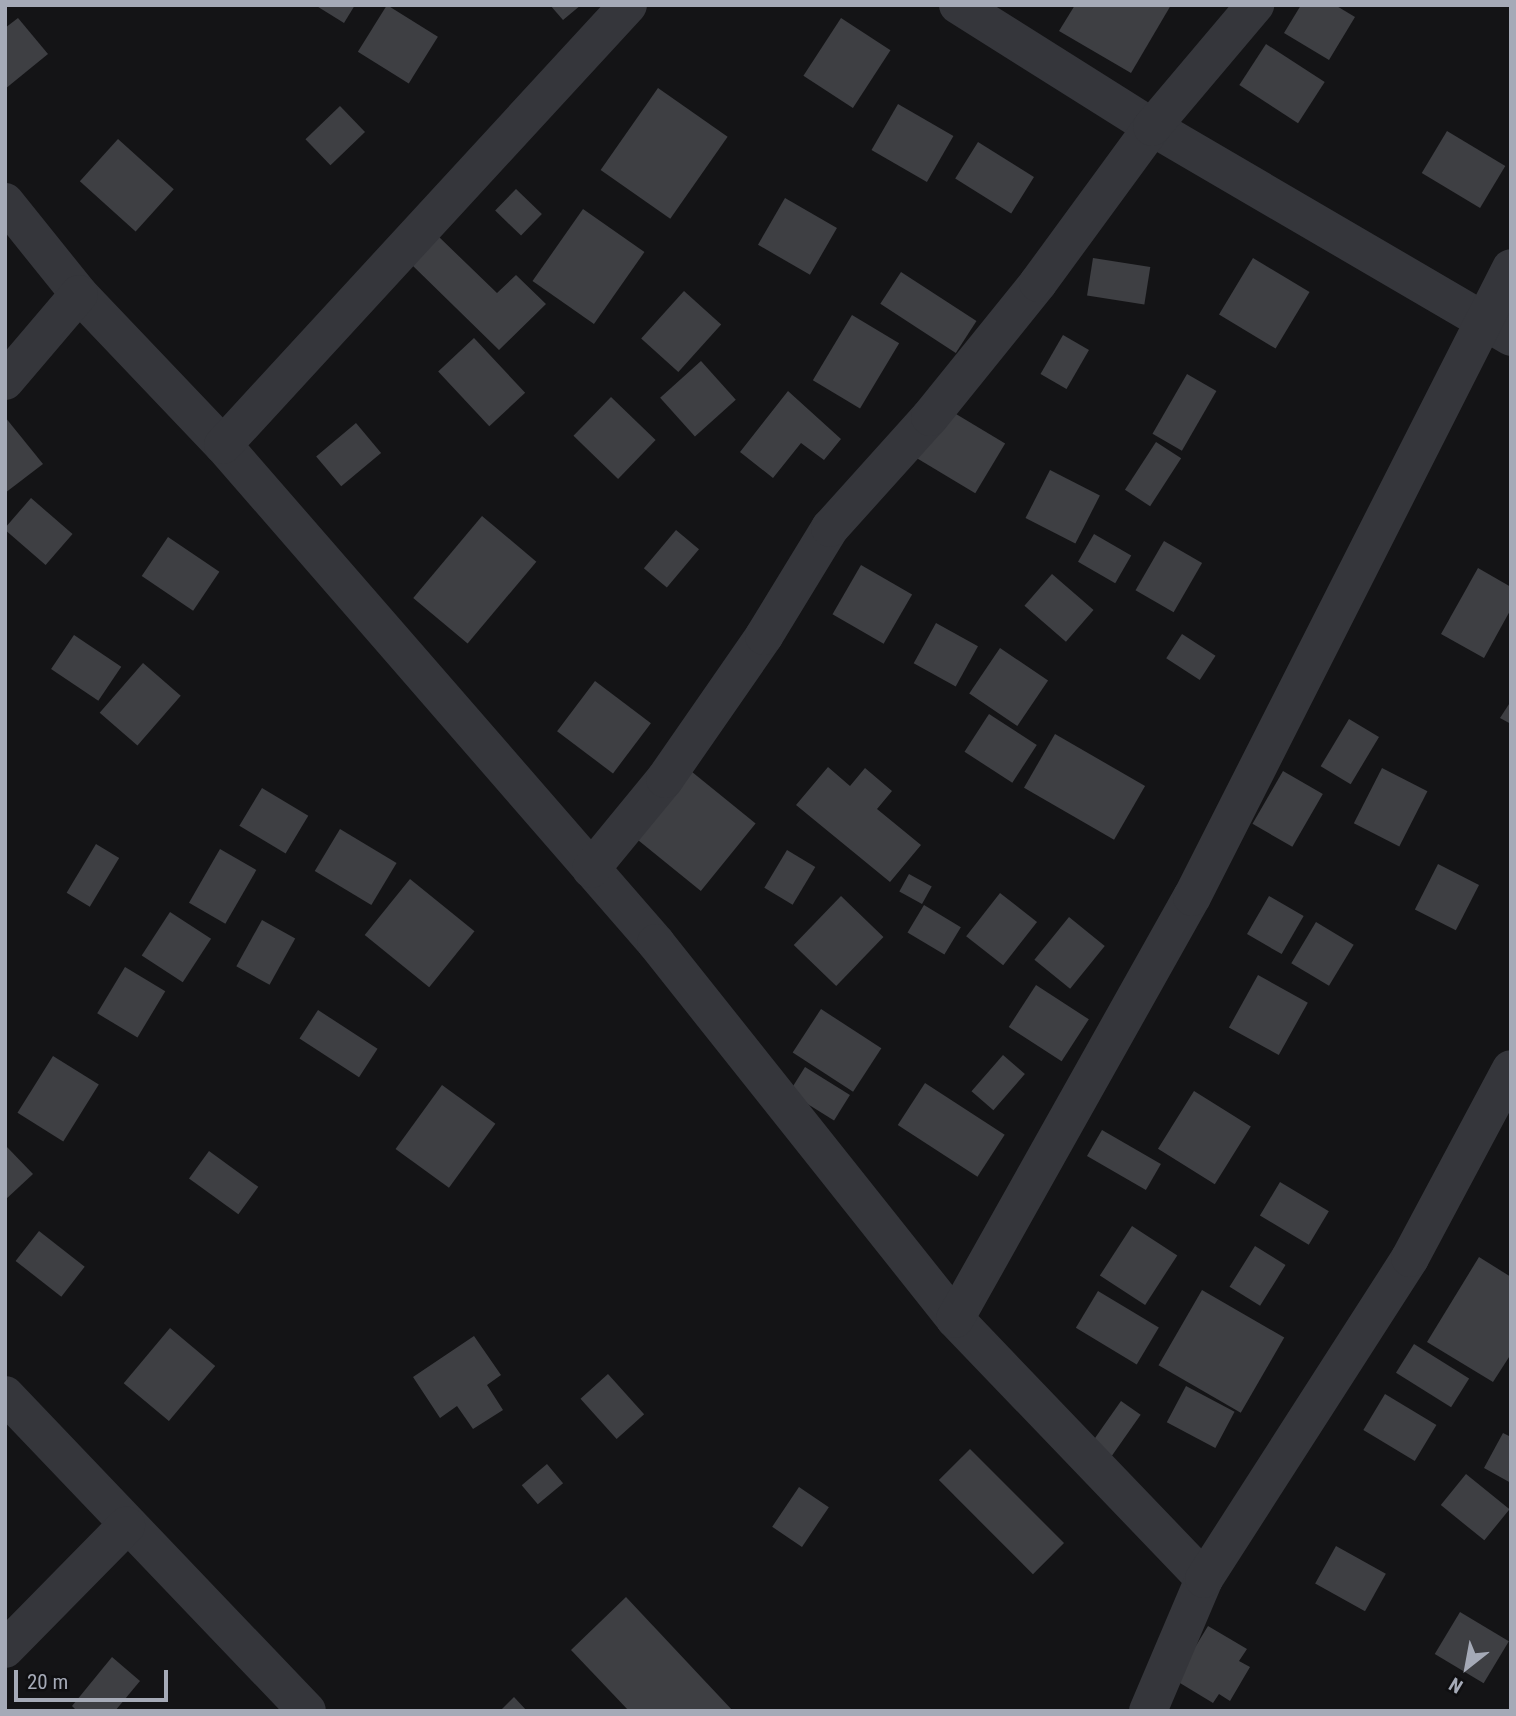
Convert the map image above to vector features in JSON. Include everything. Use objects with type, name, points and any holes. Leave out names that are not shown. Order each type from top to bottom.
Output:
[{"type":"street","points":[[223,445],[628,5]]},
{"type":"street","points":[[958,5],[1152,127],[1497,329]]},
{"type":"street","points":[[591,869],[665,779],[764,636],[830,528],[930,417],[1038,283],[1152,127],[1255,5]]},
{"type":"street","points":[[5,202],[79,294],[223,445],[656,943],[955,1319],[1204,1579]]},
{"type":"street","points":[[955,1319],[1192,897],[1497,329],[1511,268]]},
{"type":"street","points":[[5,381],[79,294]]},
{"type":"street","points":[[1148,1711],[1204,1579],[1410,1258],[1511,1069]]},
{"type":"street","points":[[5,1395],[126,1526],[307,1711]]},
{"type":"street","points":[[5,1649],[126,1526]]},
{"type":"building","points":[[315,5],[355,5],[344,23]]},
{"type":"building","points":[[387,5],[438,37],[409,83],[358,52]]},
{"type":"building","points":[[550,5],[581,5],[563,20]]},
{"type":"building","points":[[1075,5],[1171,5],[1131,73],[1059,31]]},
{"type":"building","points":[[1301,5],[1335,5],[1355,17],[1329,60],[1284,33]]},
{"type":"building","points":[[18,18],[48,54],[5,89],[5,28]]},
{"type":"building","points":[[841,18],[890,50],[853,108],[803,76]]},
{"type":"building","points":[[1266,44],[1325,82],[1298,123],[1239,85]]},
{"type":"building","points":[[658,88],[728,137],[670,219],[601,170]]},
{"type":"building","points":[[898,104],[953,136],[927,182],[872,150]]},
{"type":"building","points":[[340,106],[365,132],[330,165],[305,139]]},
{"type":"building","points":[[1447,131],[1505,166],[1480,208],[1422,173]]},
{"type":"building","points":[[118,139],[174,189],[136,232],[80,181]]},
{"type":"building","points":[[978,142],[1034,177],[1011,213],[955,178]]},
{"type":"building","points":[[516,189],[542,214],[521,236],[495,211]]},
{"type":"building","points":[[785,198],[837,228],[810,275],[758,245]]},
{"type":"building","points":[[583,209],[644,252],[594,324],[533,281]]},
{"type":"building","points":[[438,236],[497,293],[516,275],[546,304],[499,350],[412,265]]},
{"type":"building","points":[[1093,258],[1150,267],[1144,305],[1087,296]]},
{"type":"building","points":[[1253,258],[1310,292],[1276,349],[1219,315]]},
{"type":"building","points":[[901,272],[976,321],[956,353],[880,304]]},
{"type":"building","points":[[684,291],[721,324],[678,372],[641,339]]},
{"type":"building","points":[[852,315],[899,343],[860,408],[813,380]]},
{"type":"building","points":[[1063,335],[1089,350],[1066,389],[1040,374]]},
{"type":"building","points":[[474,338],[525,393],[489,426],[438,371]]},
{"type":"building","points":[[701,361],[736,400],[695,436],[660,398]]},
{"type":"building","points":[[1187,374],[1216,391],[1182,451],[1152,434]]},
{"type":"building","points":[[788,391],[841,439],[824,460],[801,443],[773,478],[740,452]]},
{"type":"building","points":[[611,397],[656,440],[618,479],[573,436]]},
{"type":"building","points":[[946,408],[1005,444],[975,493],[916,458]]},
{"type":"building","points":[[5,417],[43,464],[5,493]]},
{"type":"building","points":[[356,423],[381,453],[341,486],[316,456]]},
{"type":"building","points":[[1156,442],[1181,458],[1150,506],[1125,490]]},
{"type":"building","points":[[1050,470],[1100,495],[1075,544],[1025,518]]},
{"type":"building","points":[[31,498],[73,534],[46,565],[5,530]]},
{"type":"building","points":[[482,516],[536,562],[468,644],[413,598]]},
{"type":"building","points":[[676,530],[699,549],[667,588],[644,568]]},
{"type":"building","points":[[1094,534],[1131,556],[1115,583],[1078,562]]},
{"type":"building","points":[[168,537],[219,572],[193,611],[142,576]]},
{"type":"building","points":[[1164,541],[1202,563],[1174,612],[1136,590]]},
{"type":"building","points":[[861,565],[912,594],[884,644],[832,614]]},
{"type":"building","points":[[1478,568],[1511,587],[1511,609],[1484,658],[1441,634]]},
{"type":"building","points":[[1052,574],[1094,610],[1066,642],[1024,606]]},
{"type":"building","points":[[936,623],[978,646],[956,687],[914,663]]},
{"type":"building","points":[[1182,634],[1216,656],[1200,680],[1166,658]]},
{"type":"building","points":[[74,635],[121,667],[98,701],[51,669]]},
{"type":"building","points":[[1000,648],[1048,680],[1017,726],[969,694]]},
{"type":"building","points":[[143,663],[181,696],[137,746],[100,713]]},
{"type":"building","points":[[595,681],[651,723],[613,773],[557,731]]},
{"type":"building","points":[[1511,701],[1511,724],[1500,718]]},
{"type":"building","points":[[989,714],[1037,745],[1012,783],[964,752]]},
{"type":"building","points":[[1349,719],[1379,737],[1351,784],[1321,766]]},
{"type":"building","points":[[1055,734],[1145,786],[1114,840],[1024,788]]},
{"type":"building","points":[[681,763],[756,823],[701,891],[626,831]]},
{"type":"building","points":[[828,767],[850,786],[865,768],[892,791],[877,809],[921,845],[890,882],[796,805]]},
{"type":"building","points":[[1382,768],[1427,791],[1399,846],[1354,823]]},
{"type":"building","points":[[1283,771],[1323,794],[1292,847],[1252,824]]},
{"type":"building","points":[[262,788],[308,816],[286,854],[239,826]]},
{"type":"building","points":[[340,829],[397,863],[371,905],[315,871]]},
{"type":"building","points":[[96,844],[119,858],[90,907],[67,893]]},
{"type":"building","points":[[220,849],[256,870],[225,924],[189,903]]},
{"type":"building","points":[[787,850],[815,867],[793,905],[764,888]]},
{"type":"building","points":[[1438,864],[1479,885],[1456,930],[1415,909]]},
{"type":"building","points":[[909,874],[932,887],[922,904],[899,891]]},
{"type":"building","points":[[410,879],[475,931],[429,987],[365,935]]},
{"type":"building","points":[[1000,893],[1037,922],[1003,965],[966,936]]},
{"type":"building","points":[[841,896],[883,937],[836,986],[794,945]]},
{"type":"building","points":[[1269,896],[1304,916],[1282,954],[1247,934]]},
{"type":"building","points":[[924,905],[961,927],[944,955],[908,932]]},
{"type":"building","points":[[170,912],[211,939],[183,982],[142,956]]},
{"type":"building","points":[[1069,917],[1105,946],[1070,989],[1034,960]]},
{"type":"building","points":[[262,920],[295,938],[270,985],[236,966]]},
{"type":"building","points":[[1316,922],[1354,945],[1329,986],[1291,963]]},
{"type":"building","points":[[125,967],[165,991],[137,1037],[97,1013]]},
{"type":"building","points":[[1258,975],[1308,1003],[1279,1055],[1229,1027]]},
{"type":"building","points":[[1036,985],[1089,1019],[1062,1061],[1009,1027]]},
{"type":"building","points":[[821,1009],[881,1048],[853,1092],[793,1053]]},
{"type":"building","points":[[318,1010],[378,1049],[359,1077],[299,1039]]},
{"type":"building","points":[[1003,1055],[1025,1074],[993,1110],[972,1091]]},
{"type":"building","points":[[53,1056],[99,1085],[63,1141],[17,1113]]},
{"type":"building","points":[[805,1067],[850,1095],[834,1121],[789,1092]]},
{"type":"building","points":[[925,1083],[1005,1135],[977,1177],[898,1125]]},
{"type":"building","points":[[442,1085],[495,1124],[449,1188],[396,1149]]},
{"type":"building","points":[[1194,1091],[1251,1127],[1215,1184],[1158,1149]]},
{"type":"building","points":[[1102,1130],[1161,1164],[1146,1190],[1087,1156]]},
{"type":"building","points":[[5,1145],[33,1174],[5,1200]]},
{"type":"building","points":[[209,1151],[258,1187],[238,1214],[189,1179]]},
{"type":"building","points":[[1280,1182],[1329,1211],[1309,1245],[1260,1215]]},
{"type":"building","points":[[1132,1226],[1177,1255],[1145,1305],[1100,1275]]},
{"type":"building","points":[[39,1231],[85,1267],[61,1297],[16,1261]]},
{"type":"building","points":[[1255,1246],[1286,1265],[1260,1306],[1230,1287]]},
{"type":"building","points":[[1479,1257],[1511,1277],[1511,1354],[1493,1382],[1427,1342]]},
{"type":"building","points":[[1202,1290],[1284,1338],[1241,1413],[1158,1365]]},
{"type":"building","points":[[1098,1291],[1159,1328],[1137,1364],[1076,1328]]},
{"type":"building","points":[[170,1328],[215,1366],[169,1421],[124,1383]]},
{"type":"building","points":[[474,1336],[501,1375],[487,1385],[503,1410],[473,1429],[457,1406],[440,1418],[413,1377]]},
{"type":"building","points":[[1414,1344],[1469,1378],[1451,1407],[1396,1373]]},
{"type":"building","points":[[608,1374],[644,1414],[617,1439],[581,1399]]},
{"type":"building","points":[[1186,1386],[1235,1412],[1215,1448],[1167,1422]]},
{"type":"building","points":[[1385,1394],[1436,1425],[1415,1461],[1363,1430]]},
{"type":"building","points":[[1121,1401],[1141,1415],[1111,1457],[1091,1444]]},
{"type":"building","points":[[1503,1433],[1511,1437],[1511,1483],[1484,1468]]},
{"type":"building","points":[[970,1449],[1064,1543],[1033,1574],[939,1480]]},
{"type":"building","points":[[547,1464],[563,1483],[538,1504],[522,1485]]},
{"type":"building","points":[[1466,1474],[1510,1509],[1484,1540],[1441,1505]]},
{"type":"building","points":[[799,1487],[829,1507],[802,1547],[772,1527]]},
{"type":"building","points":[[1336,1546],[1386,1574],[1365,1611],[1315,1584]]},
{"type":"building","points":[[626,1597],[733,1711],[629,1711],[571,1650]]},
{"type":"building","points":[[1460,1612],[1509,1641],[1484,1683],[1435,1654]]},
{"type":"building","points":[[1208,1626],[1247,1649],[1239,1661],[1250,1667],[1230,1701],[1219,1694],[1213,1703],[1175,1680]]},
{"type":"building","points":[[112,1657],[140,1681],[115,1711],[77,1711],[72,1706]]},
{"type":"building","points":[[514,1697],[527,1711],[500,1711]]}]
